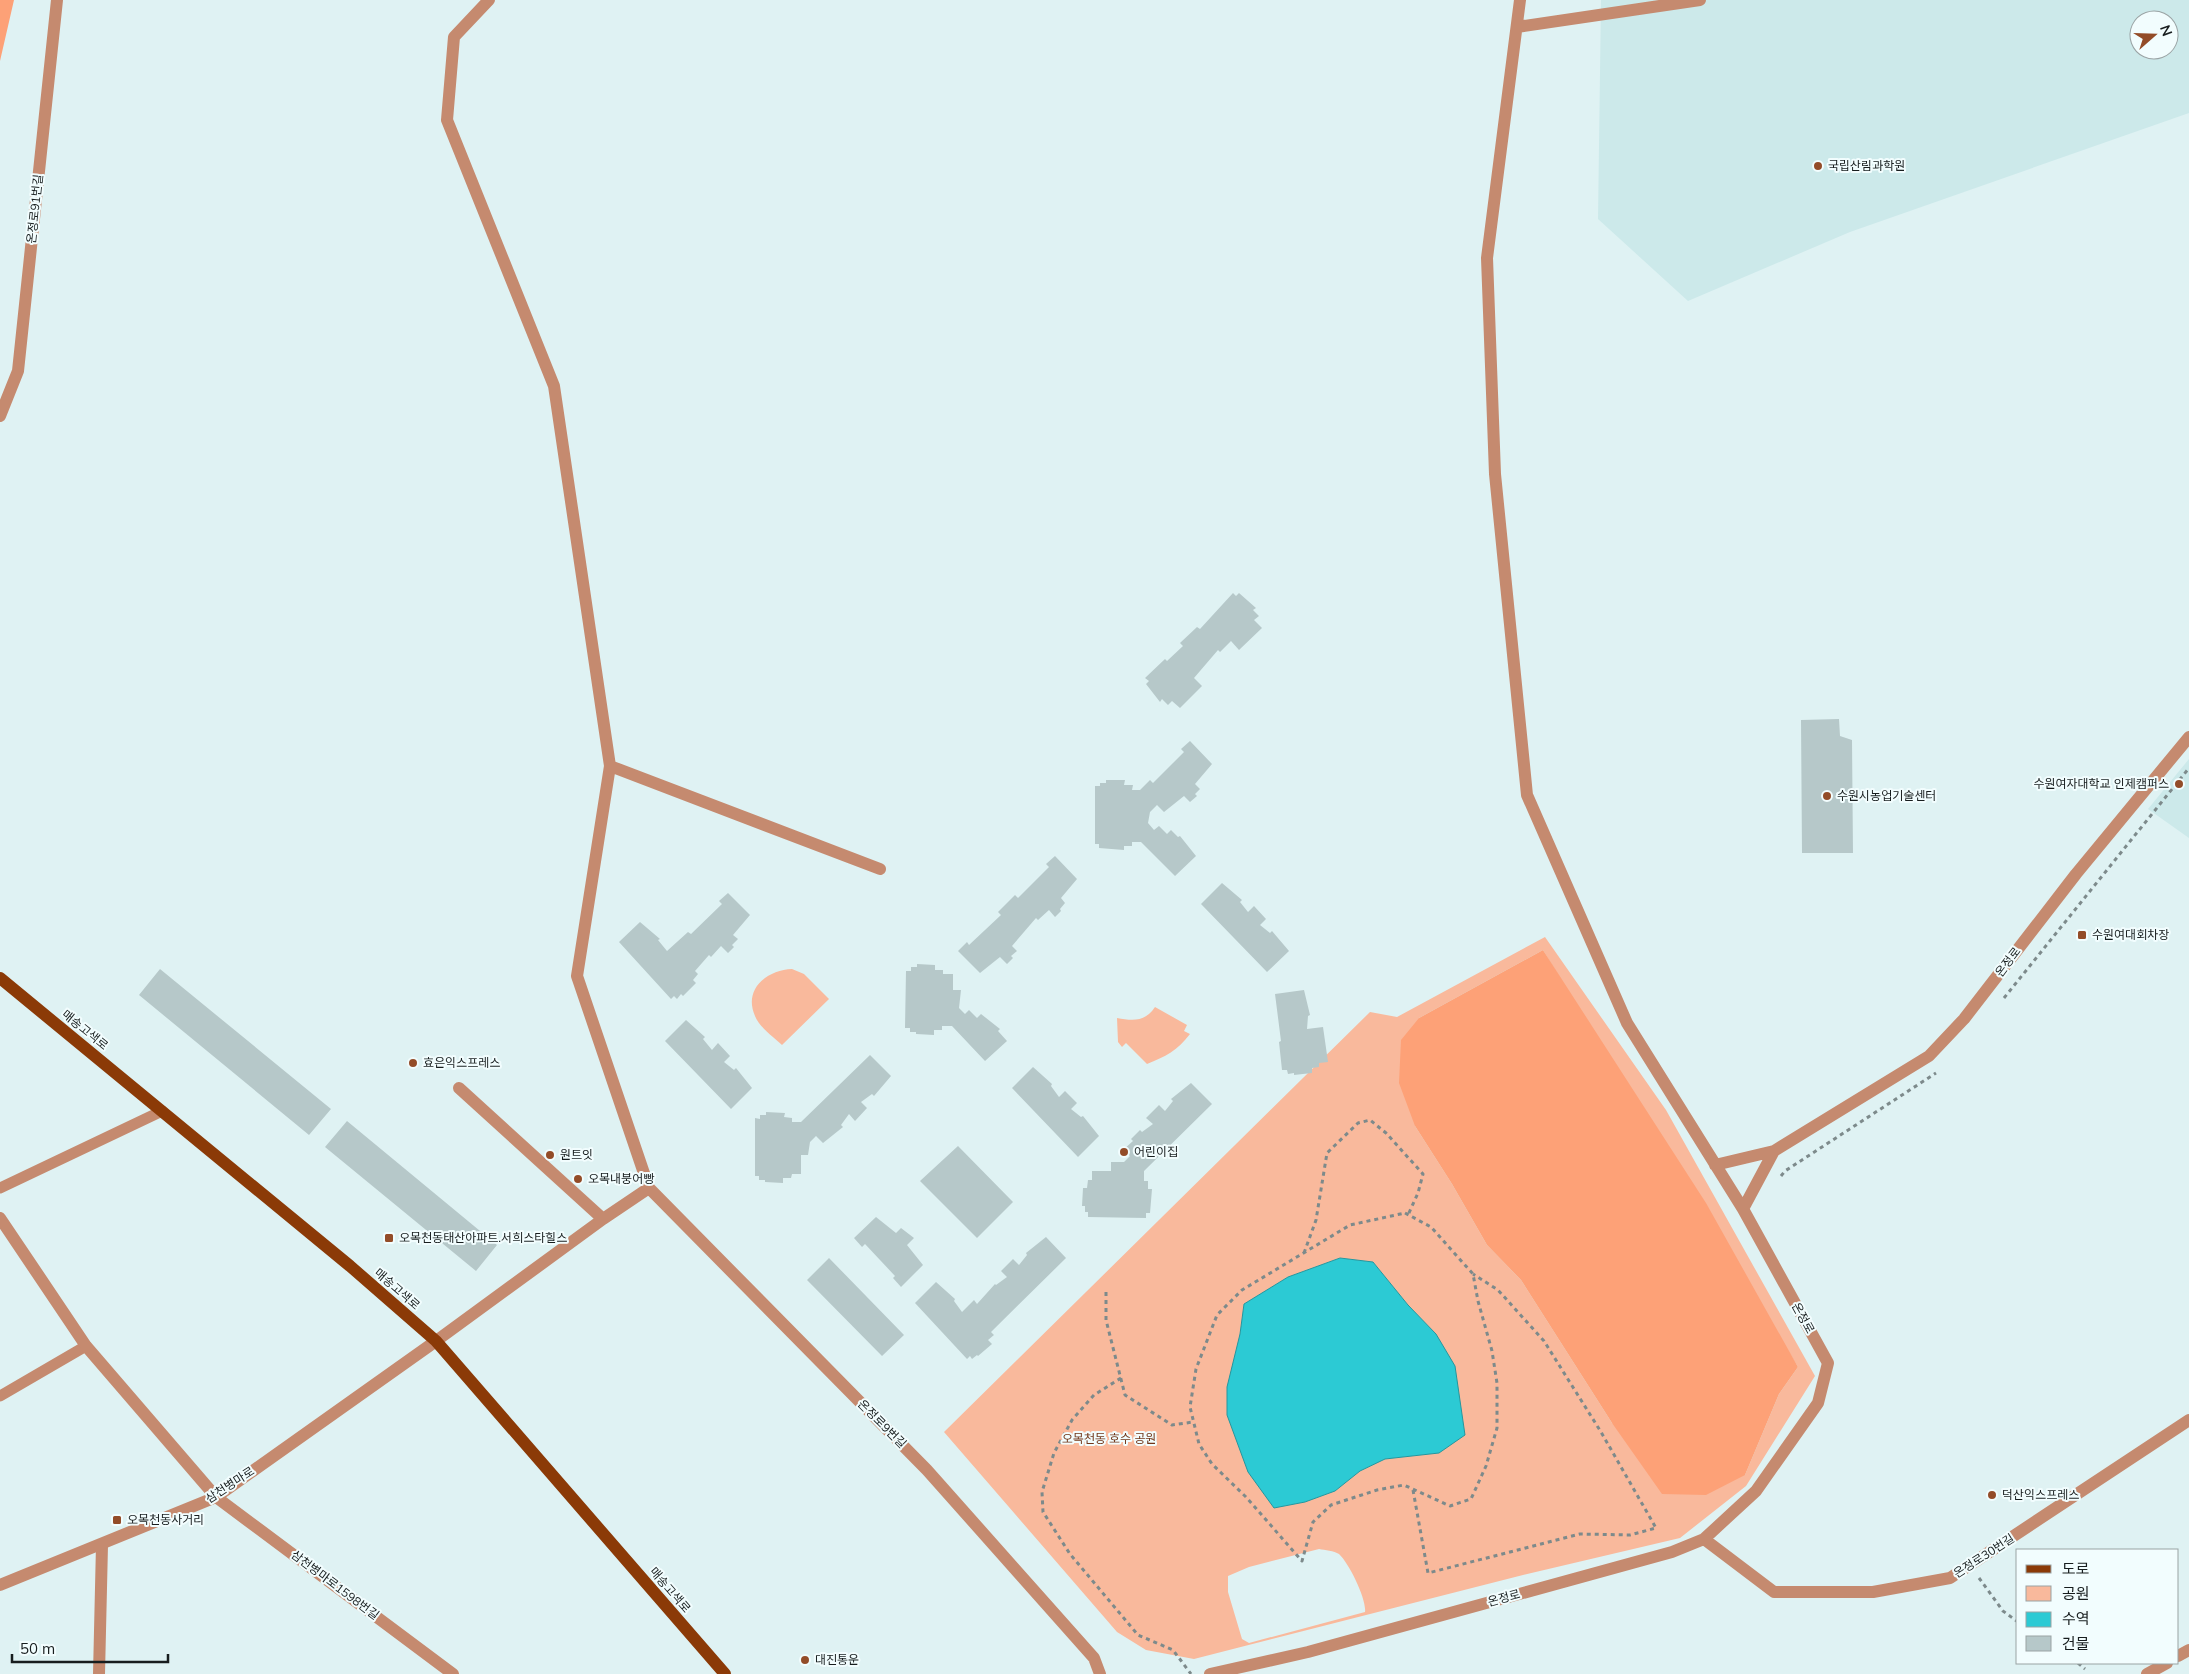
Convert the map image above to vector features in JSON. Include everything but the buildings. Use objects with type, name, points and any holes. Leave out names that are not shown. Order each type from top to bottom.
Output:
[{"type":"main road","name":"매송고색로","points":[[0,978],[350,1266],[436,1341],[725,1674]]},
{"type":"street","name":"온정로91번길","points":[[0,416],[18,371],[57,0]]},
{"type":"street","points":[[489,0],[454,37],[447,120],[554,386],[610,766],[577,976],[649,1188]]},
{"type":"street","name":"온정로","points":[[1210,1674],[1308,1652],[1672,1552],[1704,1539],[1756,1491],[1796,1435],[1818,1403],[1828,1363],[1743,1209],[1627,1022],[1527,795],[1495,474],[1487,258],[1520,0]]},
{"type":"street","points":[[1516,27],[1700,0]]},
{"type":"street","name":"온정로","points":[[1774,1151],[1929,1056],[1964,1020],[2076,874],[2189,737]]},
{"type":"street","points":[[610,766],[880,869]]},
{"type":"street","points":[[459,1088],[603,1219]]},
{"type":"street","points":[[1715,1165],[1774,1151]]},
{"type":"street","points":[[1743,1209],[1774,1151]]},
{"type":"street","name":"삼천병마로","points":[[0,1585],[216,1497],[649,1188]]},
{"type":"street","name":"온정로9번길","points":[[649,1188],[928,1470],[1094,1658],[1100,1674]]},
{"type":"street","name":"삼천병마로1598번길","points":[[0,1218],[86,1346],[216,1497],[453,1674]]},
{"type":"street","name":"온정로30번길","points":[[1704,1539],[1774,1592],[1873,1592],[1950,1578],[2189,1420]]},
{"type":"street","points":[[99,1674],[102,1545]]},
{"type":"street","points":[[2147,1674],[2165,1664]]},
{"type":"lane","points":[[0,1188],[162,1111]]},
{"type":"lane","points":[[0,1396],[86,1346]]},
{"type":"path","points":[[1304,1253],[1316,1220],[1326,1153],[1358,1123],[1370,1120],[1386,1132],[1423,1174],[1418,1193],[1408,1215]]},
{"type":"path","points":[[1413,1489],[1428,1573],[1580,1534],[1630,1535],[1656,1528],[1544,1341],[1498,1290],[1473,1274],[1431,1227],[1405,1213],[1382,1216],[1350,1225],[1242,1290],[1217,1315],[1196,1369],[1190,1407],[1199,1444],[1212,1464],[1246,1498],[1302,1561],[1313,1522],[1331,1504],[1376,1490],[1404,1485],[1413,1489],[1450,1506],[1471,1499],[1486,1466],[1497,1428],[1497,1383],[1492,1351],[1478,1301],[1473,1274]]},
{"type":"path","points":[[1106,1292],[1106,1320],[1125,1395],[1172,1425],[1193,1422]]},
{"type":"path","points":[[1121,1378],[1094,1395],[1072,1420],[1054,1453],[1042,1492],[1043,1512],[1070,1554],[1138,1635],[1172,1650],[1191,1674]]},
{"type":"path","points":[[1969,1566],[2003,1611],[2016,1621]]},
{"type":"path","points":[[2079,1664],[2085,1669]]},
{"type":"shaded area","points":[[0,0],[14,0],[0,61]]},
{"type":"shaded area","name":"국립산림과학원","points":[[1601,0],[2189,0],[2189,113],[1850,232],[1688,301],[1598,219]]},
{"type":"shaded area","name":"수원여자대학교 인제캠퍼스","points":[[2189,759],[2189,838],[2148,809]]},
{"type":"shaded area","points":[[1543,950],[1706,1203],[1798,1367],[1779,1394],[1745,1475],[1706,1495],[1662,1494],[1612,1423],[1521,1280],[1487,1245],[1452,1184],[1415,1126],[1399,1083],[1401,1040],[1419,1018]]},
{"type":"green space","name":"오목천동 호수 공원","points":[[1545,937],[1666,1110],[1815,1376],[1746,1486],[1680,1538],[1523,1575],[1194,1659],[1146,1650],[1117,1632],[944,1432],[1370,1012],[1397,1017]],"holes":[[[1543,950],[1798,1367],[1779,1394],[1745,1475],[1612,1423],[1521,1280],[1487,1245],[1452,1184],[1415,1126],[1419,1018]],[[1340,1258],[1373,1262],[1408,1305],[1436,1334],[1439,1453],[1385,1459],[1360,1471],[1335,1491],[1305,1502],[1274,1508],[1240,1334],[1244,1304],[1288,1277]],[[1319,1549],[1337,1553],[1348,1565],[1363,1599],[1365,1612],[1249,1643],[1242,1639],[1228,1592],[1228,1576],[1249,1567]]]},
{"type":"green space","points":[[792,969],[804,974],[829,999],[782,1045],[757,1020],[752,1006],[752,997],[755,990],[766,977],[783,970]]},
{"type":"green space","points":[[1155,1007],[1187,1025],[1184,1031],[1190,1034],[1171,1052],[1147,1064],[1126,1043],[1122,1047],[1118,1042],[1117,1018],[1128,1020],[1143,1018]]},
{"type":"water","points":[[1340,1258],[1373,1262],[1408,1305],[1436,1334],[1455,1366],[1465,1435],[1439,1453],[1385,1459],[1360,1471],[1335,1491],[1305,1502],[1274,1508],[1248,1472],[1227,1415],[1227,1387],[1240,1334],[1244,1304],[1288,1277]]},
{"type":"place","name":"국립산림과학원","points":[[1818,166]]},
{"type":"place","name":"수원여자대학교 인제캠퍼스","points":[[2179,784]]},
{"type":"place","name":"수원시농업기술센터","points":[[1827,796]]},
{"type":"place","name":"수원여대회차장","points":[[2082,935]]},
{"type":"place","name":"효은익스프레스","points":[[413,1063]]},
{"type":"place","name":"어린이집","points":[[1124,1152]]},
{"type":"place","name":"원트잇","points":[[550,1155]]},
{"type":"place","name":"오목내붕어빵","points":[[578,1179]]},
{"type":"place","name":"오목천동태산아파트.서희스타힐스","points":[[389,1238]]},
{"type":"place","name":"덕산익스프레스","points":[[1992,1495]]},
{"type":"place","name":"오목천동사거리","points":[[117,1520]]},
{"type":"place","name":"대진통운","points":[[805,1660]]}]
